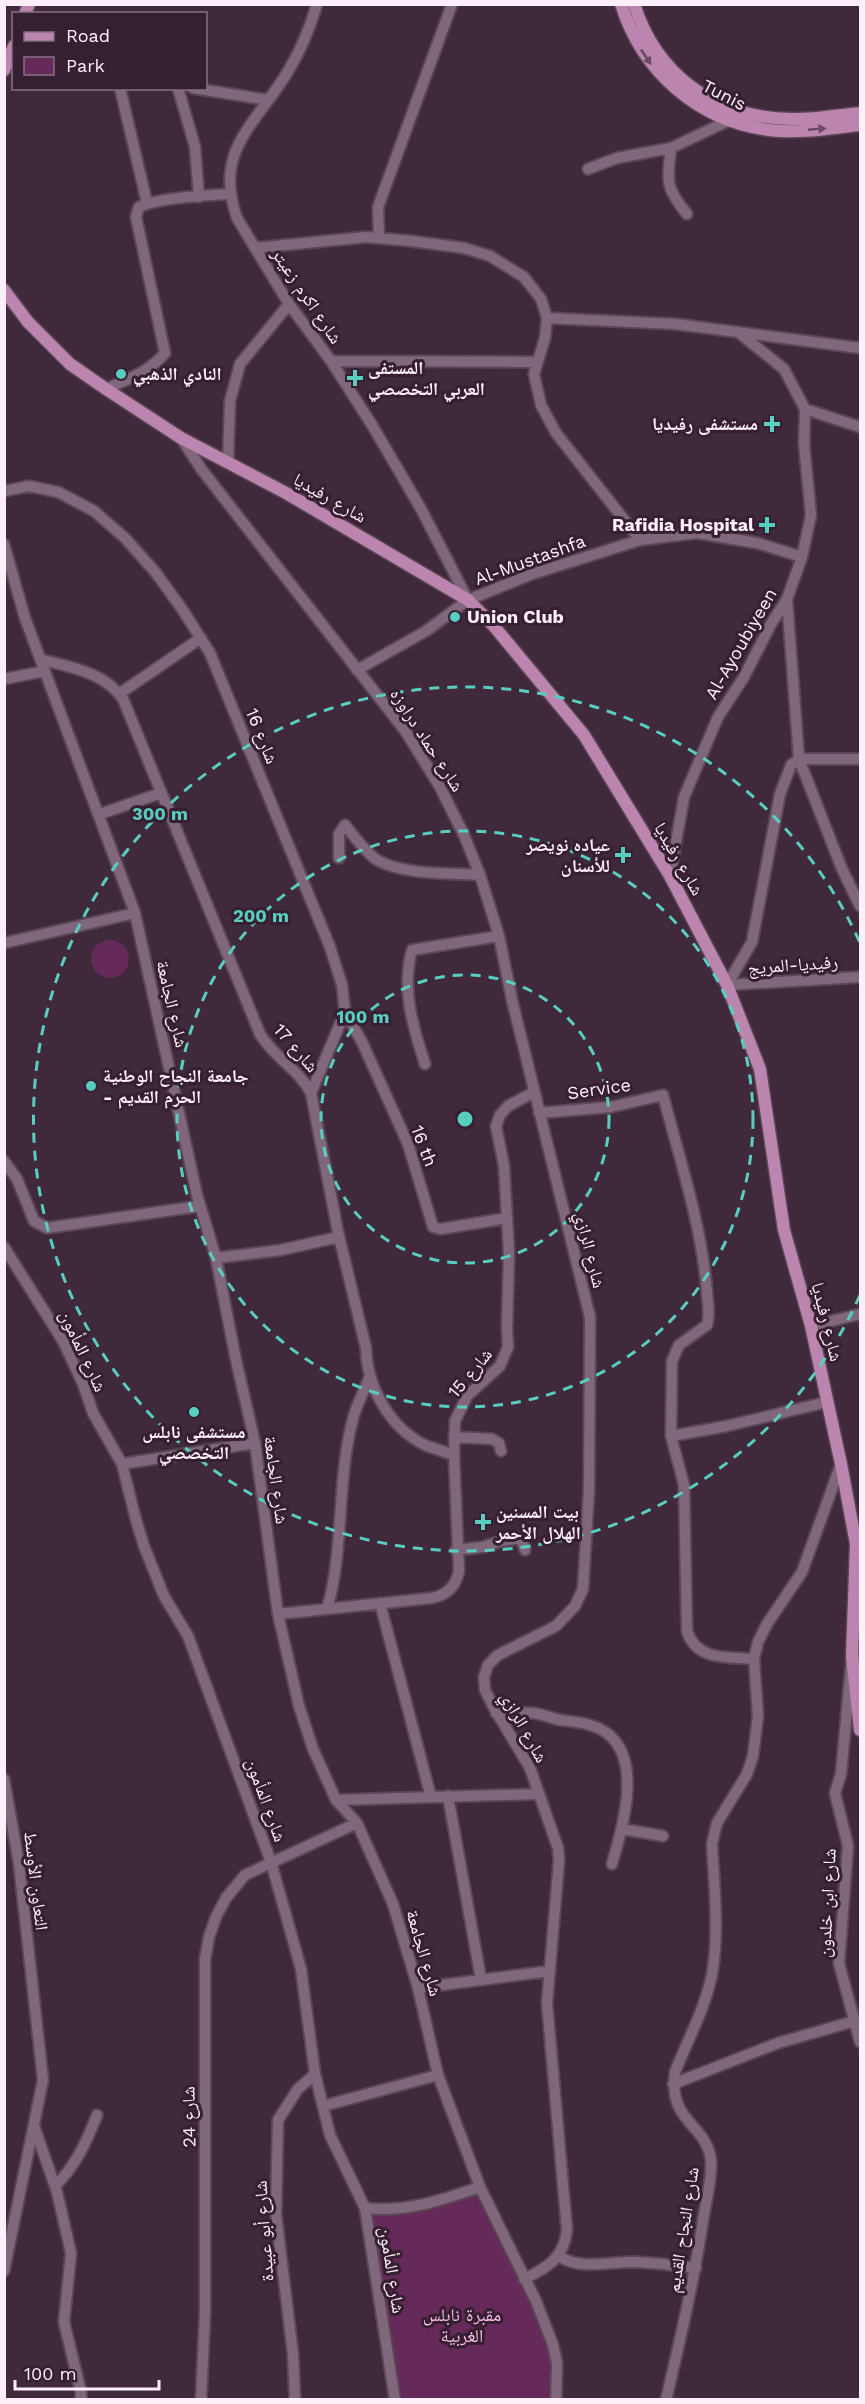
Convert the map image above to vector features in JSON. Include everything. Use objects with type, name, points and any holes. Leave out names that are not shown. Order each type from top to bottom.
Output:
[{"type":"main road","name":"Tunis","points":[[621,4],[628,27],[653,68],[670,85],[696,103],[746,126],[771,130],[796,131],[861,125]]},
{"type":"main road","points":[[634,4],[645,35],[658,55],[672,71],[707,97],[728,107],[770,118],[794,119],[861,113]]},
{"type":"main road","name":"شارع رفيديا","points":[[4,290],[28,322],[70,364],[106,389],[181,438],[286,493],[468,600],[493,625],[584,735],[670,876],[727,985],[760,1069],[784,1230],[811,1326],[842,1464],[856,1544],[856,1658],[861,1730]]},
{"type":"street","name":"شارع اكرم زعيتر","points":[[317,4],[309,30],[293,62],[240,142],[233,157],[228,177],[230,194],[237,219],[289,304],[331,361],[372,425],[420,507],[468,600]]},
{"type":"street","points":[[379,238],[378,207],[452,4]]},
{"type":"street","points":[[120,90],[147,203]]},
{"type":"street","points":[[179,90],[195,147],[200,197]]},
{"type":"street","points":[[206,90],[268,100]]},
{"type":"street","points":[[588,169],[616,158],[671,148],[730,120]]},
{"type":"street","points":[[671,148],[667,177],[671,194],[687,214]]},
{"type":"street","points":[[106,389],[144,372],[165,354],[136,217],[139,207],[147,203],[230,194]]},
{"type":"street","points":[[255,248],[379,238],[464,248],[490,256],[530,283],[541,299],[547,318],[545,338],[534,374],[537,395],[550,425],[640,540]]},
{"type":"street","points":[[228,462],[230,401],[240,364],[289,304]]},
{"type":"street","points":[[547,318],[675,324],[861,348]]},
{"type":"street","points":[[738,332],[784,369],[805,409],[861,427]]},
{"type":"street","points":[[331,361],[537,362]]},
{"type":"street","name":"Al-Ayoubiyeen","points":[[670,876],[684,797],[718,717],[787,599],[802,557],[811,515],[804,444],[805,409]]},
{"type":"street","name":"شارع حماد دراوزه","points":[[181,438],[202,470],[395,717],[432,773],[464,835],[480,875],[499,936],[539,1113]]},
{"type":"street","name":"شارع 16","points":[[4,491],[29,486],[58,492],[94,511],[125,538],[156,573],[201,638],[210,653],[330,947],[342,985],[345,1012]]},
{"type":"street","name":"Al-Mustashfa","points":[[357,670],[426,631],[468,600],[532,574],[640,540],[697,532],[757,543],[802,557]]},
{"type":"street","name":"شارع الجامعة","points":[[4,544],[25,618],[135,913],[200,1206],[216,1258],[255,1443],[278,1614],[299,1706],[313,1749],[336,1800],[357,1823],[393,1905],[418,1988],[438,2075],[480,2187],[553,2344],[557,2363],[556,2400]]},
{"type":"street","points":[[787,599],[799,759],[842,869],[861,906]]},
{"type":"street","points":[[40,659],[86,671],[119,694],[201,638]]},
{"type":"street","points":[[4,679],[45,671]]},
{"type":"street","name":"شارع 17","points":[[119,694],[260,1034],[270,1050],[303,1081],[311,1093],[339,1237],[366,1348],[370,1376],[384,1410],[425,1445],[454,1455]]},
{"type":"street","points":[[727,985],[752,942],[780,794],[791,765],[799,759],[861,759]]},
{"type":"street","points":[[100,814],[161,793]]},
{"type":"street","points":[[339,858],[339,834],[345,825],[376,859],[395,867],[480,875]]},
{"type":"street","points":[[4,943],[135,913]]},
{"type":"street","points":[[425,1064],[411,1019],[407,967],[412,950],[499,936]]},
{"type":"street","name":"رفيديا-المريج","points":[[727,985],[861,977]]},
{"type":"street","points":[[311,1093],[345,1012]]},
{"type":"street","name":"16 th","points":[[345,1012],[362,1042],[408,1144],[433,1227],[441,1229],[507,1218]]},
{"type":"street","name":"شارع 15","points":[[278,1614],[432,1598],[448,1592],[457,1577],[454,1437],[458,1412],[467,1396],[496,1371],[507,1353],[509,1253],[504,1166],[496,1132],[497,1120],[508,1106],[534,1092]]},
{"type":"street","name":"Service","points":[[539,1113],[611,1107],[663,1095],[691,1204],[706,1276],[709,1315],[707,1325],[679,1345],[673,1355],[670,1393],[671,1436]]},
{"type":"street","name":"شارع الرازي","points":[[539,1113],[590,1317],[585,1580],[581,1597],[568,1615],[556,1626],[498,1655],[488,1665],[484,1677],[485,1690],[496,1713],[530,1768],[560,1855],[547,2002],[567,2230],[565,2244],[559,2256]]},
{"type":"street","points":[[4,1161],[17,1179],[34,1221],[46,1228],[200,1206]]},
{"type":"street","points":[[216,1258],[281,1250],[339,1237]]},
{"type":"street","name":"شارع المأمون","points":[[4,1247],[60,1334],[80,1376],[93,1413],[122,1464],[144,1546],[164,1596],[188,1636],[271,1862],[301,1969],[315,2074],[330,2135],[365,2208],[395,2400]]},
{"type":"street","points":[[811,1326],[861,1314]]},
{"type":"street","points":[[327,1609],[333,1587],[344,1474],[354,1415],[370,1376]]},
{"type":"street","points":[[754,1659],[705,1653],[695,1647],[689,1638],[684,1485],[671,1436],[727,1426],[827,1402]]},
{"type":"street","points":[[454,1437],[492,1439],[499,1443],[501,1450]]},
{"type":"street","points":[[122,1464],[255,1443]]},
{"type":"street","points":[[673,2084],[675,2072],[704,2000],[713,1970],[716,1943],[712,1844],[717,1823],[747,1774],[753,1756],[758,1716],[754,1659],[761,1633],[802,1572],[842,1464]]},
{"type":"street","points":[[456,1550],[483,1547],[521,1538],[525,1550]]},
{"type":"street","points":[[380,1604],[430,1797]]},
{"type":"street","name":"شارع ابن خلدون","points":[[856,1658],[841,1774],[835,1792],[848,1846],[839,1963],[861,2042]]},
{"type":"street","points":[[496,1713],[533,1713],[588,1724],[607,1733],[616,1742],[625,1764],[627,1792],[622,1829],[612,1864]]},
{"type":"street","name":"التعاون الأوسط","points":[[4,1779],[19,1863],[43,2080],[4,2271]]},
{"type":"street","points":[[336,1800],[538,1794]]},
{"type":"street","points":[[448,1796],[481,1979]]},
{"type":"street","name":"شارع 24","points":[[201,2400],[205,2313],[205,1959],[209,1937],[226,1898],[245,1875],[357,1823]]},
{"type":"street","points":[[622,1829],[663,1836]]},
{"type":"street","points":[[418,1988],[549,1971]]},
{"type":"street","points":[[673,2084],[778,2043],[855,2021]]},
{"type":"street","name":"شارع أبو عبيدة","points":[[296,2400],[293,2354],[276,2214],[278,2120],[298,2089],[315,2074]]},
{"type":"street","points":[[323,2106],[438,2075]]},
{"type":"street","name":"شارع النجاح القديم","points":[[666,2400],[696,2268],[711,2175],[711,2159],[701,2137],[680,2111],[674,2096],[673,2084]]},
{"type":"street","points":[[55,2186],[65,2176],[78,2155],[97,2115]]},
{"type":"street","points":[[34,2126],[55,2186],[71,2253],[64,2322],[81,2400]]},
{"type":"street","points":[[365,2208],[387,2211],[434,2203],[480,2187]]},
{"type":"street","points":[[524,2279],[547,2267],[559,2256],[568,2262],[600,2264],[633,2262],[696,2268]]},
{"type":"green space","points":[[110,940],[123,946],[129,959],[123,972],[110,978],[97,972],[91,959],[97,946]]},
{"type":"green space","name":"مقبرة نابلس الغربية","points":[[477,2191],[533,2302],[555,2362],[553,2399],[400,2399],[371,2212]]},
{"type":"place","name":"النادي الذهبي","points":[[121,374]]},
{"type":"place","name":"المستفى العربي التخصصي","points":[[355,378]]},
{"type":"place","name":"مستشفى رفيديا","points":[[772,424]]},
{"type":"place","name":"Rafidia Hospital","points":[[767,525]]},
{"type":"place","name":"Union Club","points":[[455,617]]},
{"type":"place","name":"عياده نويصر للأسنان","points":[[623,855]]},
{"type":"place","name":"جامعة النجاح الوطنية - الحرم القديم","points":[[91,1086]]},
{"type":"place","name":"مستشفى نابلس التخصصي","points":[[194,1412]]},
{"type":"place","name":"بيت المسنين الهلال الأحمر","points":[[483,1522]]}]
